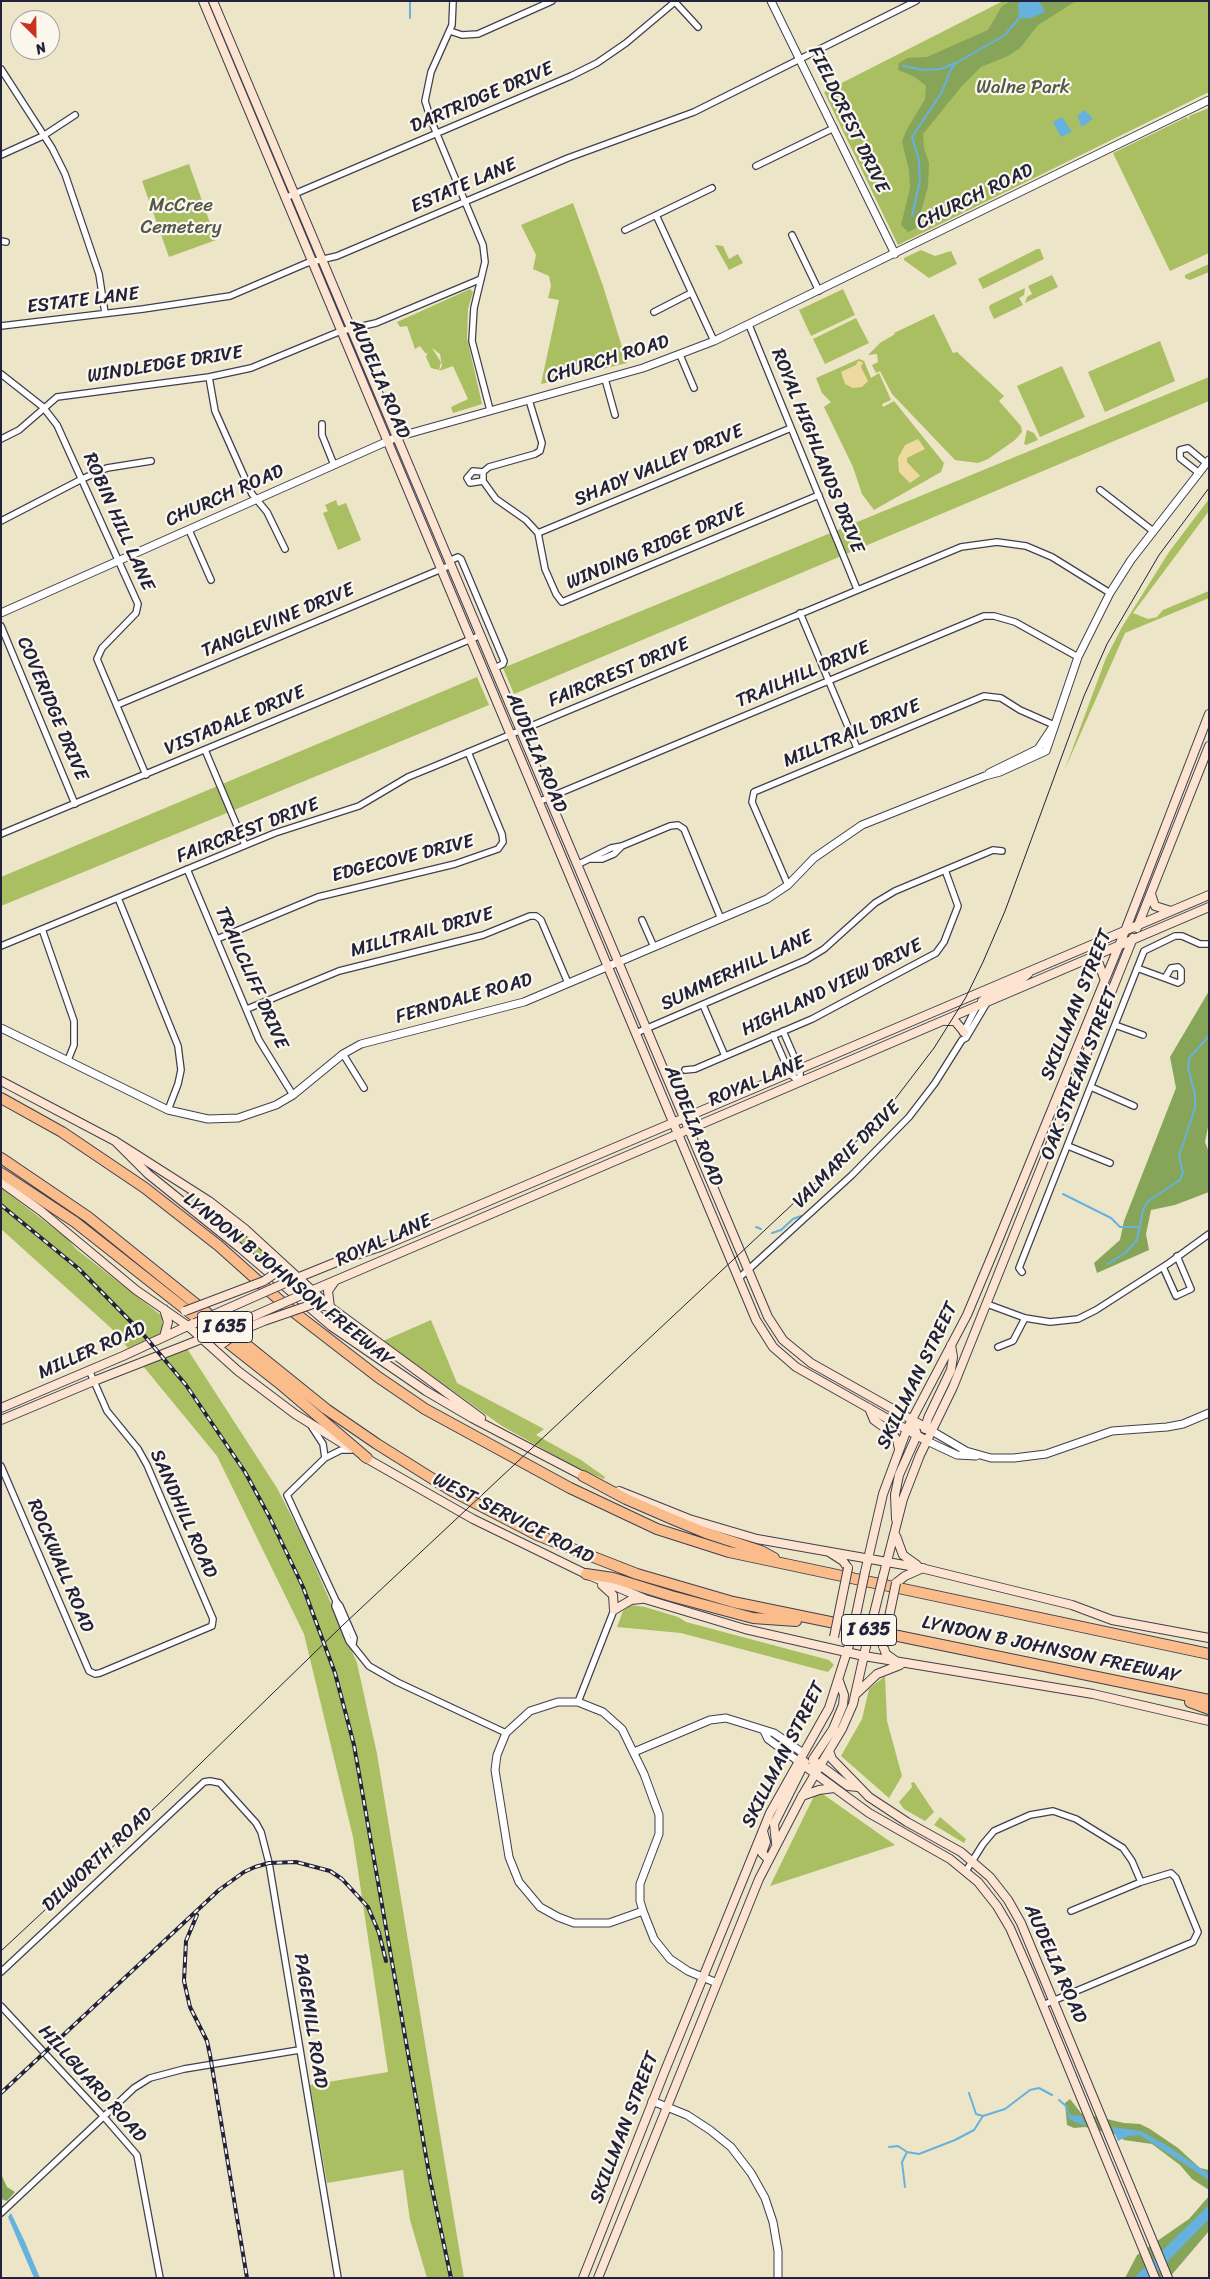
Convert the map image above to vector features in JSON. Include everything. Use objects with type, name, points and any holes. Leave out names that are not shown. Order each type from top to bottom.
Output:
[{"type":"highway","name":"LYNDON B JOHNSON FREEWAY","points":[[1,1098],[62,1132],[145,1188],[218,1246],[286,1306],[378,1377],[425,1409],[570,1488],[657,1529],[729,1552],[1209,1654]]},
{"type":"highway","name":"LYNDON B JOHNSON FREEWAY","points":[[1,1158],[88,1217],[326,1408],[377,1444],[452,1491],[537,1535],[636,1574],[748,1605],[1209,1700]]},
{"type":"highway","points":[[1,1173],[83,1228],[279,1383],[367,1458]]},
{"type":"highway","points":[[583,1476],[626,1499],[706,1533],[761,1551],[782,1563]]},
{"type":"highway","points":[[586,1574],[613,1578],[753,1618],[839,1624]]},
{"type":"highway","points":[[1181,1648],[1196,1645],[1209,1647]]},
{"type":"highway","points":[[1161,1691],[1209,1708]]},
{"type":"main road","points":[[204,3],[213,2]]},
{"type":"main road","name":"AUDELIA ROAD","points":[[213,2],[768,1317],[783,1340],[834,1376],[929,1428]]},
{"type":"main road","name":"AUDELIA ROAD","points":[[204,3],[738,1279],[763,1334],[783,1358],[817,1380],[927,1441]]},
{"type":"main road","points":[[210,17],[218,13]]},
{"type":"main road","name":"SKILLMAN STREET","points":[[583,2278],[652,2101],[763,1831],[782,1790],[801,1764],[804,1753],[829,1708],[848,1653],[883,1494],[906,1430],[967,1315],[1125,931],[1209,714]]},
{"type":"main road","name":"SKILLMAN STREET","points":[[929,1428],[953,1387],[1209,746]]},
{"type":"main road","points":[[1151,894],[1155,906],[1173,911]]},
{"type":"main road","name":"ROYAL LANE","points":[[191,1324],[295,1279],[389,1244],[553,1175],[1209,895]]},
{"type":"main road","name":"ROYAL LANE","points":[[180,1346],[211,1336],[394,1254],[1209,907]]},
{"type":"main road","points":[[1085,960],[1099,964],[1104,979]]},
{"type":"main road","points":[[977,1006],[991,994],[1018,982],[1033,969]]},
{"type":"main road","points":[[932,1025],[952,1020],[960,1024],[963,1036]]},
{"type":"main road","points":[[1,1081],[115,1142],[209,1202],[244,1229],[309,1292],[496,1429]]},
{"type":"main road","points":[[115,1142],[148,1174],[240,1248],[331,1326],[426,1391],[472,1418],[583,1476],[689,1519],[757,1539],[922,1568],[1072,1605],[1112,1620],[1209,1638]]},
{"type":"main road","points":[[587,1160],[592,1170]]},
{"type":"main road","points":[[553,1175],[557,1185]]},
{"type":"main road","name":"WEST SERVICE ROAD","points":[[1,1182],[136,1290],[167,1311],[191,1324],[202,1339],[220,1356],[308,1422],[352,1450],[473,1519],[586,1574],[645,1599],[745,1629],[848,1653],[906,1664],[1093,1694],[1209,1722]]},
{"type":"main road","points":[[720,1236],[732,1232]]},
{"type":"main road","points":[[389,1244],[394,1254]]},
{"type":"main road","points":[[164,1337],[168,1322],[167,1311],[185,1311],[264,1281],[277,1272],[280,1262]]},
{"type":"main road","points":[[330,1307],[328,1291],[337,1280]]},
{"type":"main road","points":[[220,1356],[222,1344],[234,1334],[264,1321],[313,1304],[330,1307]]},
{"type":"main road","name":"MILLER ROAD","points":[[1,1408],[191,1324]]},
{"type":"main road","points":[[927,1441],[929,1428],[950,1370],[953,1357],[951,1345]]},
{"type":"main road","name":"MILLER ROAD","points":[[1,1420],[180,1346]]},
{"type":"main road","points":[[869,1408],[874,1420],[892,1433],[897,1440],[899,1449]]},
{"type":"main road","points":[[897,1524],[895,1495],[899,1475],[917,1435],[912,1418]]},
{"type":"main road","name":"SKILLMAN STREET","points":[[598,2278],[768,1858],[814,1774],[817,1762],[829,1751],[848,1716],[857,1693],[867,1642],[903,1499],[927,1441]]},
{"type":"main road","points":[[895,1533],[902,1555],[922,1568]]},
{"type":"main road","points":[[813,1645],[830,1641],[834,1637],[848,1568],[843,1561],[825,1550]]},
{"type":"main road","points":[[897,1662],[886,1654],[883,1646],[896,1583],[905,1576],[922,1568]]},
{"type":"main road","points":[[586,1574],[608,1589],[614,1601],[614,1610]]},
{"type":"main road","points":[[614,1610],[631,1600],[645,1599]]},
{"type":"main road","points":[[857,1693],[867,1682],[886,1669],[906,1664]]},
{"type":"main road","points":[[817,1762],[840,1714],[844,1695],[839,1681]]},
{"type":"main road","points":[[829,1751],[832,1759],[852,1777],[858,1787]]},
{"type":"main road","name":"AUDELIA ROAD","points":[[804,1753],[848,1786],[858,1787],[887,1810],[972,1860],[1006,1897],[1029,1941],[1167,2275]]},
{"type":"main road","points":[[776,1843],[774,1824],[801,1764]]},
{"type":"main road","name":"AUDELIA ROAD","points":[[801,1764],[883,1822],[950,1859],[966,1871],[993,1900],[1010,1928],[1155,2278]]},
{"type":"main road","points":[[802,1796],[819,1790],[834,1788]]},
{"type":"main road","points":[[883,1822],[887,1810]]},
{"type":"main road","points":[[763,1831],[766,1842],[762,1853],[768,1858]]},
{"type":"main road","points":[[1010,1928],[1017,1930],[1029,1941]]},
{"type":"main road","points":[[602,2232],[614,2238]]},
{"type":"street","points":[[453,1],[450,31],[435,60],[426,94],[428,111],[436,134],[483,245],[485,262],[472,319],[472,341],[490,410]]},
{"type":"street","points":[[450,31],[462,35],[478,34],[552,1]]},
{"type":"street","points":[[676,1],[698,27]]},
{"type":"street","name":"DARTRIDGE DRIVE","points":[[285,198],[295,196],[597,63],[656,19],[676,1]]},
{"type":"street","name":"FIELDCREST DRIVE","points":[[771,1],[896,254]]},
{"type":"street","name":"ESTATE LANE","points":[[1,326],[215,300],[312,262],[337,256],[568,158],[694,112],[916,1]]},
{"type":"street","points":[[1,68],[59,161],[71,190],[99,274],[105,313]]},
{"type":"street","name":"CHURCH ROAD","points":[[1,614],[397,437],[605,379],[680,355],[714,341],[1209,100]]},
{"type":"street","points":[[1,154],[43,136],[75,115]]},
{"type":"street","points":[[756,166],[834,128]]},
{"type":"street","points":[[625,230],[712,188]]},
{"type":"street","points":[[656,215],[714,341]]},
{"type":"street","points":[[792,235],[820,291]]},
{"type":"street","name":"WINDLEDGE DRIVE","points":[[1,439],[19,430],[51,400],[64,395],[209,377],[251,368],[341,331],[376,323],[482,279]]},
{"type":"street","points":[[654,312],[691,293]]},
{"type":"street","name":"ROYAL HIGHLANDS DRIVE","points":[[748,325],[857,589]]},
{"type":"street","points":[[680,355],[694,388]]},
{"type":"street","name":"ROBIN HILL LANE","points":[[1,374],[43,407],[57,424],[119,561],[138,608],[136,613],[102,648],[97,659],[146,774]]},
{"type":"street","points":[[209,377],[215,411],[256,499],[267,512],[285,549]]},
{"type":"street","points":[[605,379],[615,415]]},
{"type":"street","points":[[482,481],[470,483],[467,478],[473,471],[483,472],[490,467],[540,451],[542,443],[529,400]]},
{"type":"street","points":[[322,424],[322,435],[334,465]]},
{"type":"street","name":"SHADY VALLEY DRIVE","points":[[538,533],[791,428]]},
{"type":"street","points":[[1054,725],[1078,657],[1110,593],[1153,531],[1199,473],[1208,461],[1188,448],[1180,450],[1178,455],[1180,458],[1199,473]]},
{"type":"street","points":[[1,521],[82,479],[116,466],[151,461]]},
{"type":"street","points":[[483,472],[482,481],[496,499],[526,520],[538,533]]},
{"type":"street","points":[[1100,490],[1153,531]]},
{"type":"street","name":"WINDING RIDGE DRIVE","points":[[538,533],[546,569],[556,594],[562,602],[818,495]]},
{"type":"street","points":[[189,530],[211,580]]},
{"type":"street","name":"FAIRCREST DRIVE","points":[[1,946],[245,845],[292,827],[359,806],[408,778],[468,752],[961,547],[997,542],[1038,550],[1110,593]]},
{"type":"street","points":[[450,563],[458,557],[461,559],[504,661],[503,664],[495,668]]},
{"type":"street","name":"TANGLEVINE DRIVE","points":[[117,705],[442,569],[450,563]]},
{"type":"street","points":[[800,613],[857,748]]},
{"type":"street","name":"TRAILHILL DRIVE","points":[[538,802],[984,616],[994,616],[1015,622],[1078,657]]},
{"type":"street","name":"COVERIDGE DRIVE","points":[[1,626],[75,804]]},
{"type":"street","name":"VISTADALE DRIVE","points":[[1,834],[481,635]]},
{"type":"street","name":"MILLTRAIL DRIVE","points":[[788,885],[752,802],[752,795],[758,790],[984,696],[1001,698],[1054,725]]},
{"type":"street","name":"FERNDALE ROAD","points":[[1,1028],[168,1110],[208,1119],[238,1118],[259,1113],[293,1095],[343,1054],[367,1043],[513,1006],[767,900],[788,885],[814,858],[862,826],[985,776],[998,767],[1036,754],[1049,746],[1054,725]]},
{"type":"street","points":[[205,750],[245,845]]},
{"type":"street","name":"EDGECOVE DRIVE","points":[[217,939],[318,897],[454,864],[502,847],[504,842],[502,834],[468,752]]},
{"type":"street","points":[[577,865],[605,850],[622,846],[670,826],[678,825],[684,829],[721,919]]},
{"type":"street","name":"SUMMERHILL LANE","points":[[636,1033],[806,960],[824,949],[885,896],[993,850],[1002,851]]},
{"type":"street","name":"TRAILCLIFF DRIVE","points":[[187,869],[264,1049],[293,1095]]},
{"type":"street","name":"HIGHLAND VIEW DRIVE","points":[[685,1070],[695,1069],[829,1010],[936,953],[944,942],[958,906],[945,870]]},
{"type":"street","points":[[118,898],[178,1046],[181,1070],[168,1110]]},
{"type":"street","name":"MILLTRAIL DRIVE","points":[[246,1008],[339,971],[483,935],[530,916],[536,916],[541,920],[568,983]]},
{"type":"street","points":[[642,920],[654,948]]},
{"type":"street","points":[[42,929],[74,1021],[74,1045],[68,1060]]},
{"type":"street","name":"OAK STREAM STREET","points":[[1022,1272],[1019,1268],[1092,1087],[1144,951],[1175,936],[1182,936],[1200,944],[1209,944]]},
{"type":"street","points":[[1136,968],[1178,983],[1182,976],[1178,967],[1171,968],[1165,978]]},
{"type":"street","name":"VALMARIE DRIVE","points":[[963,1036],[966,1038],[988,1001]]},
{"type":"street","points":[[703,1005],[725,1056]]},
{"type":"street","name":"VALMARIE DRIVE","points":[[738,1279],[852,1175],[908,1117],[935,1083],[963,1036],[977,1006]]},
{"type":"street","points":[[1115,1025],[1143,1035]]},
{"type":"street","points":[[783,1031],[800,1070],[800,1082]]},
{"type":"street","points":[[773,1035],[790,1074],[800,1082]]},
{"type":"street","points":[[343,1054],[364,1088]]},
{"type":"street","points":[[1092,1087],[1134,1106]]},
{"type":"street","points":[[1068,1146],[1110,1163]]},
{"type":"street","points":[[987,1304],[1025,1318],[1050,1322],[1078,1319],[1096,1310],[1163,1267],[1209,1234]]},
{"type":"street","points":[[1163,1267],[1176,1296],[1191,1289],[1177,1256]]},
{"type":"street","points":[[998,1347],[1013,1341],[1025,1318]]},
{"type":"street","name":"SANDHILL ROAD","points":[[89,1370],[107,1410],[145,1460],[214,1623],[206,1629],[95,1674]]},
{"type":"street","points":[[927,1441],[957,1455],[1004,1459],[1031,1457],[1099,1434],[1167,1427],[1209,1413]]},
{"type":"street","points":[[308,1422],[323,1444],[325,1458]]},
{"type":"street","points":[[929,1428],[966,1451],[981,1456]]},
{"type":"street","points":[[352,1450],[341,1450],[325,1458],[287,1495],[338,1603],[336,1606],[348,1641],[353,1644],[364,1662],[378,1673],[506,1732]]},
{"type":"street","name":"ROCKWALL ROAD","points":[[1,1466],[87,1668],[95,1674]]},
{"type":"street","points":[[578,1702],[614,1610]]},
{"type":"street","points":[[642,1912],[609,1923],[581,1924],[567,1921],[544,1910],[523,1889],[509,1857],[495,1778],[497,1755],[506,1732],[520,1718],[544,1704],[578,1702],[603,1712],[614,1720],[625,1734],[657,1808],[660,1826],[640,1884],[642,1912],[654,1939],[665,1954],[682,1968],[717,1983]]},
{"type":"street","points":[[634,1752],[710,1720],[726,1718],[774,1733],[804,1753]]},
{"type":"street","points":[[764,1731],[768,1740],[801,1764]]},
{"type":"street","name":"DILWORTH ROAD","points":[[1,1972],[204,1782],[210,1780],[220,1783]]},
{"type":"street","name":"PAGEMILL ROAD","points":[[220,1783],[256,1823],[261,1832],[269,1863],[338,2278]]},
{"type":"street","points":[[966,1871],[988,1838],[1000,1828],[1039,1812],[1057,1812],[1076,1819],[1123,1848],[1132,1861],[1141,1882]]},
{"type":"street","points":[[1043,2005],[1196,1939],[1198,1932],[1171,1873],[1141,1882],[1071,1911]]},
{"type":"street","name":"HILLGUARD ROAD","points":[[1,2006],[137,2155],[160,2278]]},
{"type":"street","points":[[1,2212],[139,2085],[166,2072],[299,2050]]},
{"type":"street","points":[[652,2101],[694,2119],[716,2134],[731,2148],[750,2173],[765,2198],[773,2222],[778,2251],[778,2278]]},
{"type":"green space","name":"Walne Park","points":[[1003,1],[1209,1],[1209,92],[898,245],[824,92]]},
{"type":"green space","points":[[1011,1],[1076,1],[1038,25],[1020,48],[1008,56],[981,67],[961,87],[923,134],[924,148],[929,163],[928,187],[916,228],[908,232],[901,225],[910,188],[909,170],[902,142],[906,131],[925,99],[926,86],[915,77],[898,70],[899,63],[907,58],[927,57],[988,30],[1002,6]]},
{"type":"green space","points":[[1209,108],[1209,253],[1170,271],[1113,153],[1187,117],[1189,120],[1189,116]]},
{"type":"green space","name":"McCree Cemetery","points":[[189,164],[216,240],[169,257],[142,181]]},
{"type":"green space","points":[[573,203],[603,286],[627,363],[541,384],[559,300],[548,298],[551,286],[549,276],[533,269],[536,255],[521,225]]},
{"type":"green space","points":[[715,245],[723,246],[729,259],[738,254],[743,263],[729,270]]},
{"type":"green space","points":[[1040,249],[1044,259],[983,289],[978,279]]},
{"type":"green space","points":[[921,250],[935,256],[951,251],[957,264],[929,278],[904,260],[904,258]]},
{"type":"green space","points":[[1209,264],[1209,272],[1190,280],[1185,278],[1185,275]]},
{"type":"green space","points":[[1052,275],[1058,287],[1025,303],[1027,297],[1032,294],[1028,286]]},
{"type":"green space","points":[[1025,288],[1024,295],[1019,298],[1023,305],[994,319],[989,308],[990,305]]},
{"type":"green space","points":[[470,289],[473,292],[468,309],[467,338],[482,404],[453,413],[451,407],[468,399],[453,366],[439,371],[442,366],[440,354],[432,348],[441,362],[439,370],[431,368],[426,357],[428,352],[426,354],[420,346],[415,349],[407,326],[400,327],[397,322]]},
{"type":"green space","points":[[843,289],[855,315],[811,336],[799,310]]},
{"type":"green space","points":[[934,314],[953,353],[957,352],[1004,396],[999,401],[1021,426],[1022,432],[1015,440],[988,459],[978,463],[955,460],[892,394],[880,371],[876,373],[872,365],[878,362],[877,354],[868,355],[894,333]]},
{"type":"green space","points":[[856,318],[869,343],[825,364],[813,339]]},
{"type":"green space","points":[[1160,341],[1175,381],[1105,412],[1088,372]]},
{"type":"green space","points":[[859,359],[864,361],[871,378],[879,373],[891,400],[882,404],[883,407],[894,401],[944,463],[941,472],[874,510],[862,494],[853,467],[824,407],[831,402],[822,393],[816,378]]},
{"type":"green space","points":[[1062,366],[1085,417],[1040,437],[1017,386]]},
{"type":"green space","points":[[1209,377],[1209,401],[514,694],[503,668]]},
{"type":"green space","points":[[1027,430],[1034,433],[1038,440],[1026,445],[1024,444]]},
{"type":"green space","points":[[1209,499],[1209,511],[1133,613],[1148,619],[1157,617],[1163,610],[1209,591],[1209,598],[1125,633],[1065,769],[1106,658],[1122,627],[1169,552]]},
{"type":"green space","points":[[336,500],[338,506],[346,503],[361,540],[338,550],[323,513],[328,511],[325,505]]},
{"type":"green space","points":[[477,677],[489,705],[1,906],[1,877]]},
{"type":"green space","points":[[1209,991],[1209,1122],[1205,1142],[1209,1152],[1209,1192],[1175,1205],[1151,1210],[1146,1234],[1149,1250],[1097,1273],[1094,1263],[1120,1240],[1124,1221],[1176,1088],[1170,1057]]},
{"type":"green space","points":[[1,1188],[68,1239],[76,1249],[162,1316],[160,1334],[128,1348],[111,1328],[1,1229]]},
{"type":"green space","points":[[188,1192],[229,1221],[265,1252],[259,1259],[185,1196]]},
{"type":"green space","points":[[431,1320],[457,1383],[544,1429],[536,1435],[581,1460],[605,1477],[604,1479],[575,1467],[502,1426],[383,1341]]},
{"type":"green space","points":[[186,1347],[277,1488],[302,1537],[357,1663],[377,1754],[464,2278],[427,2278],[410,2220],[403,2170],[327,2183],[310,2085],[388,2072],[353,1837],[304,1634],[217,1456],[143,1366]]},
{"type":"green space","points":[[631,1605],[645,1607],[678,1617],[686,1622],[829,1660],[834,1665],[828,1672],[681,1633],[617,1627],[623,1611]]},
{"type":"green space","points":[[885,1676],[887,1721],[902,1776],[889,1798],[841,1756],[862,1719],[869,1689]]},
{"type":"green space","points":[[914,1782],[934,1812],[925,1821],[904,1809],[899,1802],[912,1787],[911,1783]]},
{"type":"green space","points":[[817,1790],[895,1845],[770,1886]]},
{"type":"green space","points":[[940,1817],[966,1839],[964,1843],[934,1825]]},
{"type":"green space","points":[[1070,2099],[1081,2113],[1124,2123],[1140,2124],[1150,2129],[1178,2148],[1200,2168],[1209,2170],[1209,2190],[1192,2179],[1180,2165],[1152,2144],[1124,2140],[1118,2135],[1085,2127],[1074,2128],[1067,2125],[1065,2103]]},
{"type":"green space","points":[[1,2174],[7,2187],[15,2192],[7,2201],[1,2199]]},
{"type":"green space","points":[[1209,2196],[1209,2231],[1169,2278],[1125,2278],[1137,2255],[1189,2219]]},
{"type":"sand","points":[[858,361],[863,362],[861,367],[868,381],[862,387],[853,388],[845,384],[841,372],[856,365]]},
{"type":"sand","points":[[918,439],[925,449],[907,458],[907,462],[920,476],[910,483],[899,472],[898,458],[905,445]]},
{"type":"water","points":[[1023,1],[1039,1],[1045,12],[1031,18],[1019,18],[1018,4]]},
{"type":"water","points":[[1085,110],[1093,119],[1082,127],[1077,116]]},
{"type":"water","points":[[1062,117],[1072,132],[1061,137],[1053,122]]},
{"type":"water","points":[[1068,2115],[1081,2116],[1086,2126],[1070,2120]]},
{"type":"water","points":[[1112,2127],[1141,2131],[1166,2145],[1209,2174],[1209,2180],[1140,2135],[1128,2136],[1118,2141]]},
{"type":"water","points":[[1209,2205],[1209,2219],[1151,2278],[1134,2278]]},
{"type":"water","points":[[11,2213],[40,2278],[34,2278],[8,2217]]},
{"type":"waterway","points":[[410,1],[410,18]]},
{"type":"waterway","points":[[912,216],[920,180],[919,160],[912,137],[942,92],[951,69],[956,63],[1005,35],[1020,17]]},
{"type":"waterway","points":[[903,66],[923,70],[941,69],[955,63]]},
{"type":"waterway","points":[[1108,1264],[1125,1253],[1137,1240],[1143,1210],[1148,1201],[1180,1180],[1183,1173],[1179,1156],[1195,1108],[1195,1095],[1188,1067],[1190,1057],[1209,1036]]},
{"type":"waterway","points":[[1063,1194],[1111,1218],[1120,1227],[1138,1227]]},
{"type":"waterway","points":[[772,1233],[781,1230],[793,1219],[801,1216]]},
{"type":"waterway","points":[[756,1227],[761,1229]]},
{"type":"waterway","points":[[969,2093],[976,2114],[983,2116],[1005,2109],[1030,2090],[1039,2088],[1052,2095]]},
{"type":"waterway","points":[[1059,2100],[1066,2106],[1070,2118]]},
{"type":"waterway","points":[[905,2187],[902,2162],[907,2152],[919,2154],[955,2140],[974,2130],[983,2116]]},
{"type":"waterway","points":[[889,2147],[898,2146],[907,2152]]},
{"type":"tram line","points":[[1,1951],[166,1797],[343,1625],[828,1171],[889,1107],[934,1048],[966,997],[983,962],[1005,911],[1084,696],[1107,644],[1159,555],[1209,488]]},
{"type":"railway","points":[[1,1205],[79,1269],[142,1333],[186,1385],[245,1472],[270,1518],[303,1587],[335,1673],[354,1745],[430,2179],[451,2278]]},
{"type":"railway","points":[[1,2093],[219,1890],[244,1872],[255,1867],[269,1863],[296,1862],[330,1871],[342,1879],[368,1907],[379,1933],[386,1961]]},
{"type":"railway","points":[[197,1915],[186,1941],[184,1981],[190,2007],[207,2041],[210,2055],[247,2278]]}]
